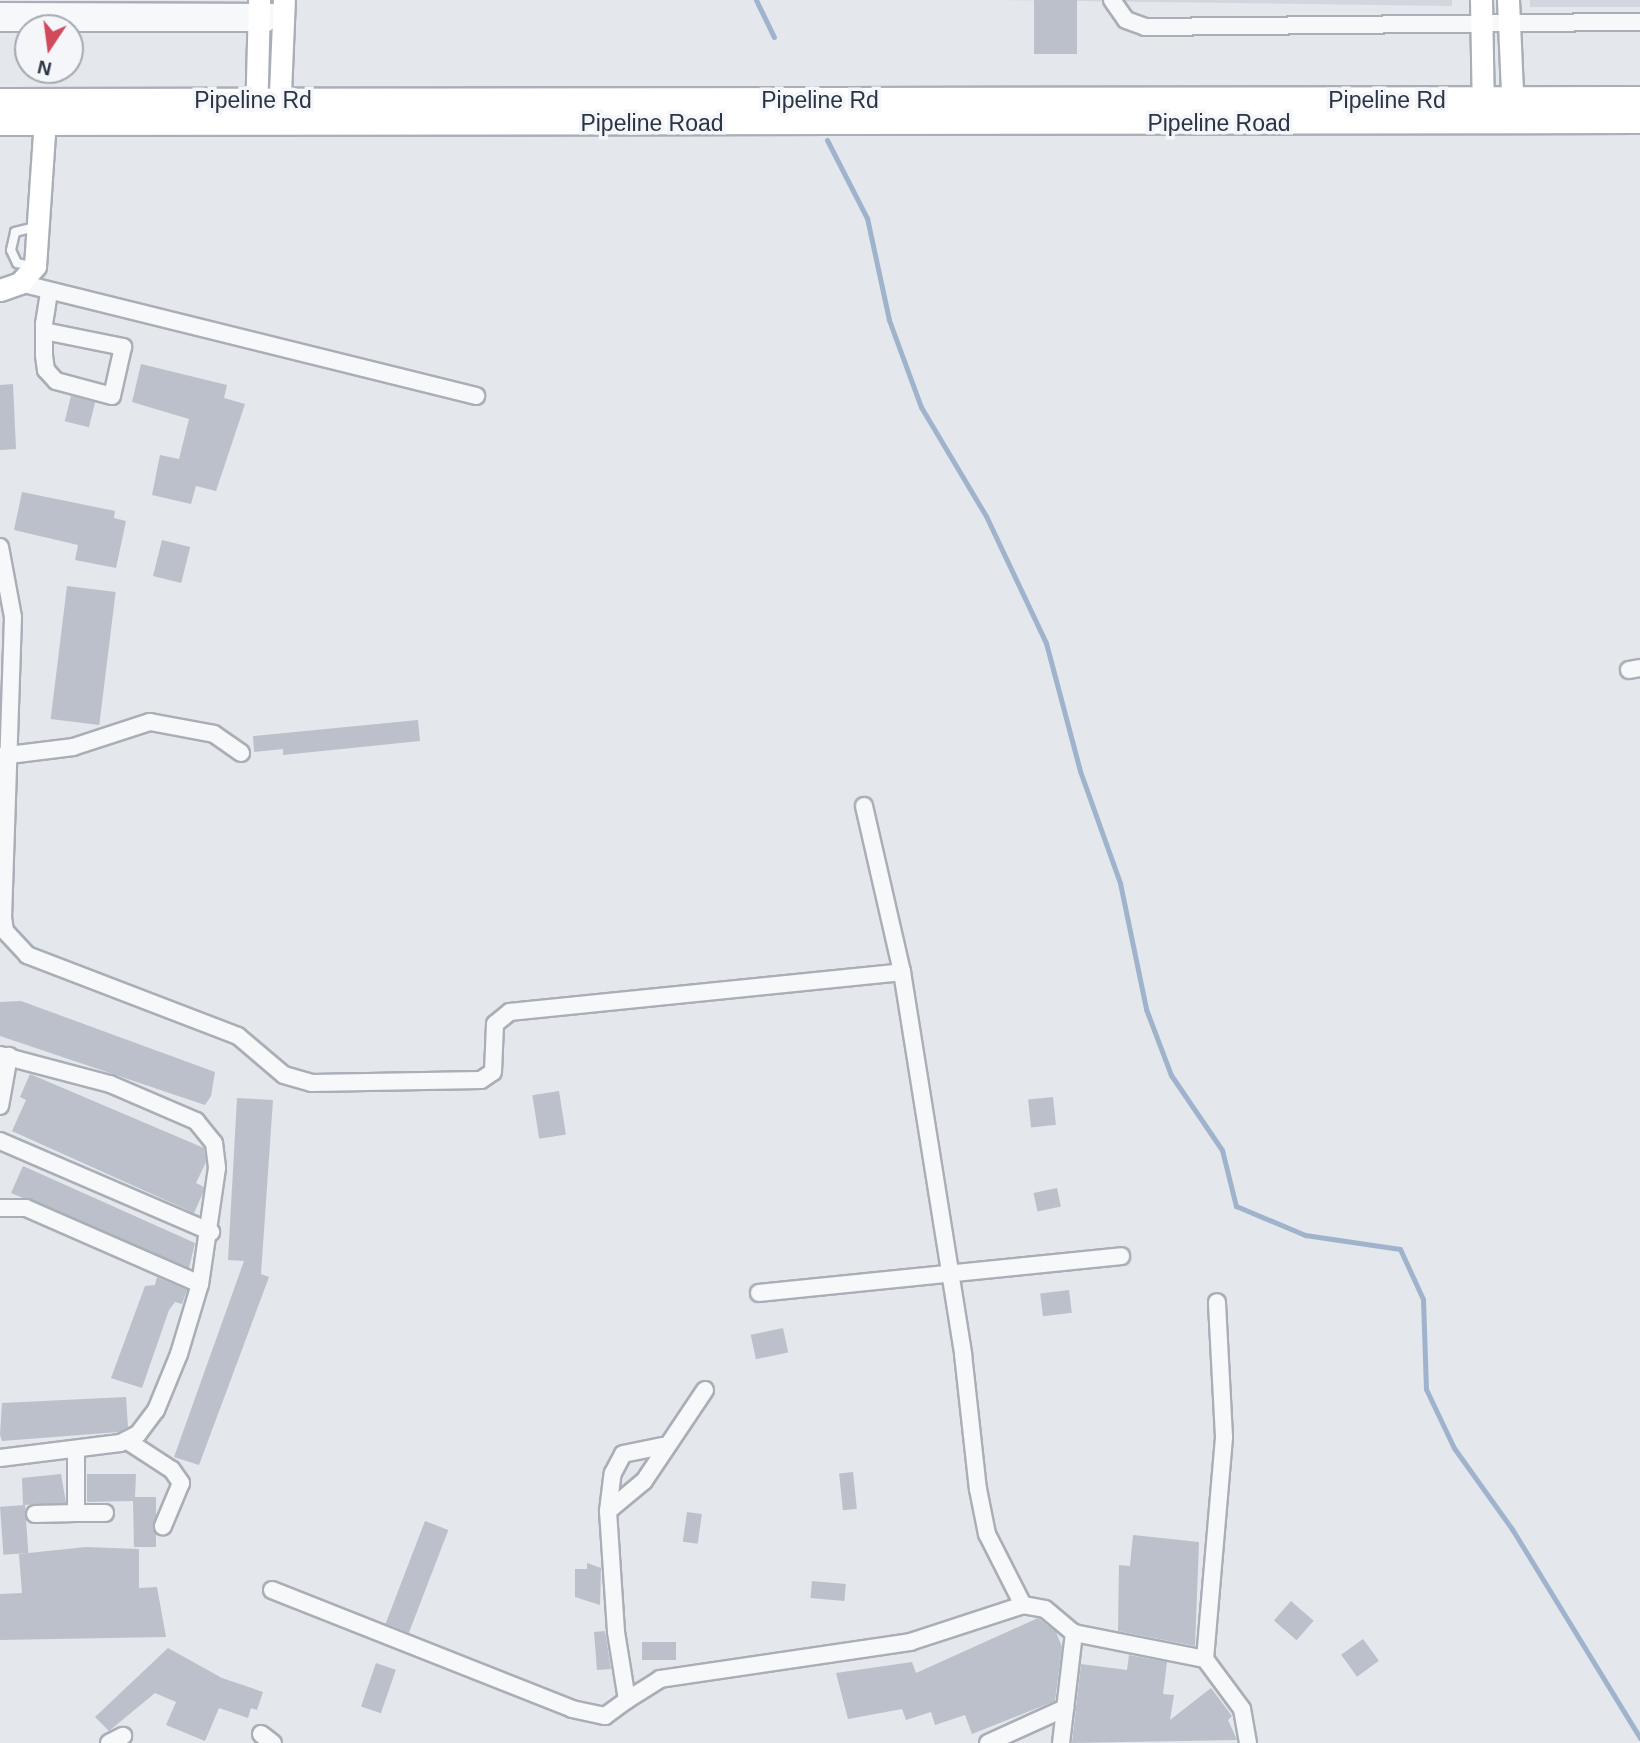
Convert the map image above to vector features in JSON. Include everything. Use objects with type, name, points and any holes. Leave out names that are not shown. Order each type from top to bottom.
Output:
[{"type":"main road","name":"Pipeline Rd","points":[[0,101],[46,112],[1513,110],[1640,99]]},
{"type":"main road","points":[[1513,110],[1640,121]]},
{"type":"main road","points":[[0,123],[46,112]]},
{"type":"street","points":[[1112,0],[1126,20],[1144,27],[1480,22],[1640,23]]},
{"type":"street","points":[[1482,0],[1480,22],[1483,110]]},
{"type":"street","points":[[1508,0],[1513,110]]},
{"type":"street","points":[[0,10],[284,12],[268,111]]},
{"type":"street","points":[[0,23],[259,12]]},
{"type":"street","points":[[259,12],[268,111]]},
{"type":"street","points":[[10,286],[35,266],[46,112]]},
{"type":"street","points":[[10,286],[49,291],[476,396]]},
{"type":"street","points":[[44,331],[123,347],[112,396],[51,376],[44,331],[49,291]]},
{"type":"street","points":[[0,547],[13,617],[4,756],[3,917],[13,943],[27,955],[238,1036],[267,1064],[298,1080],[481,1080],[493,1072],[495,1024],[510,1012],[902,972]]},
{"type":"street","points":[[4,756],[73,747],[150,722],[214,734],[241,753]]},
{"type":"street","points":[[864,806],[902,972],[950,1272],[985,1523],[1023,1605]]},
{"type":"street","points":[[0,1106],[4,1056],[110,1084],[207,1131],[217,1168],[211,1232],[200,1284],[156,1410],[126,1440],[76,1450],[0,1458]]},
{"type":"street","points":[[0,1141],[211,1232]]},
{"type":"street","points":[[0,1215],[0,1209],[26,1208],[200,1284]]},
{"type":"street","points":[[759,1293],[1121,1256]]},
{"type":"street","points":[[1217,1302],[1224,1437],[1205,1659],[1242,1709],[1248,1743]]},
{"type":"street","points":[[608,1511],[644,1481],[663,1446],[705,1390]]},
{"type":"street","points":[[126,1440],[172,1470],[180,1483],[163,1526]]},
{"type":"street","points":[[627,1700],[619,1657],[608,1511],[612,1473],[623,1454],[663,1446]]},
{"type":"street","points":[[76,1450],[76,1513]]},
{"type":"street","points":[[35,1514],[105,1513]]},
{"type":"street","points":[[272,1590],[572,1709],[605,1716],[660,1679],[910,1642],[1023,1605],[1053,1614],[1074,1633],[1205,1659]]},
{"type":"street","points":[[1061,1743],[1074,1633]]},
{"type":"street","points":[[988,1743],[1065,1708]]},
{"type":"shaded area","points":[[1004,0],[1452,0],[1452,6]]},
{"type":"shaded area","points":[[1530,0],[1640,0],[1640,7],[1530,7]]},
{"type":"building","points":[[1034,0],[1077,0],[1077,54],[1034,54]]},
{"type":"building","points":[[141,364],[227,385],[224,398],[245,404],[216,491],[196,486],[191,504],[152,495],[160,455],[179,459],[189,419],[132,402]]},
{"type":"building","points":[[13,384],[16,449],[0,450],[0,385]]},
{"type":"building","points":[[71,396],[95,402],[89,427],[65,421]]},
{"type":"building","points":[[22,492],[115,511],[114,518],[126,521],[116,568],[75,560],[78,545],[14,530]]},
{"type":"building","points":[[162,540],[190,547],[181,583],[153,576]]},
{"type":"building","points":[[67,586],[116,592],[99,725],[51,719]]},
{"type":"building","points":[[418,720],[420,741],[283,755],[283,749],[254,752],[253,736]]},
{"type":"building","points":[[21,1001],[215,1072],[211,1096],[205,1105],[0,1036],[0,1002]]},
{"type":"building","points":[[30,1074],[204,1148],[206,1162],[196,1183],[204,1187],[194,1213],[12,1131],[26,1100],[20,1097]]},
{"type":"building","points":[[559,1091],[566,1134],[539,1139],[532,1095]]},
{"type":"building","points":[[1053,1097],[1056,1125],[1031,1127],[1028,1100]]},
{"type":"building","points":[[237,1098],[273,1100],[261,1274],[269,1277],[199,1465],[174,1457],[244,1261],[228,1260]]},
{"type":"building","points":[[23,1166],[195,1243],[189,1268],[11,1193]]},
{"type":"building","points":[[1057,1188],[1061,1207],[1037,1212],[1034,1193]]},
{"type":"building","points":[[157,1277],[187,1290],[182,1304],[175,1302],[169,1310],[142,1388],[111,1378],[145,1286],[155,1285]]},
{"type":"building","points":[[1069,1290],[1072,1313],[1043,1316],[1040,1294]]},
{"type":"building","points":[[783,1328],[788,1352],[756,1359],[751,1335]]},
{"type":"building","points":[[126,1397],[128,1427],[119,1432],[2,1441],[0,1435],[2,1403]]},
{"type":"building","points":[[853,1472],[857,1509],[843,1510],[839,1473]]},
{"type":"building","points":[[61,1474],[66,1503],[23,1505],[22,1478]]},
{"type":"building","points":[[87,1474],[136,1474],[135,1497],[156,1497],[156,1547],[134,1547],[133,1501],[87,1502]]},
{"type":"building","points":[[25,1505],[28,1553],[3,1555],[0,1507]]},
{"type":"building","points":[[687,1512],[702,1514],[698,1544],[683,1542]]},
{"type":"building","points":[[425,1521],[448,1530],[409,1633],[386,1624]]},
{"type":"building","points":[[1133,1535],[1199,1542],[1195,1646],[1118,1631],[1119,1565],[1130,1566]]},
{"type":"building","points":[[86,1547],[139,1549],[139,1588],[157,1587],[166,1637],[0,1640],[0,1594],[22,1593],[19,1554]]},
{"type":"building","points":[[587,1563],[601,1568],[600,1605],[575,1597],[575,1569],[587,1569]]},
{"type":"building","points":[[812,1581],[846,1584],[844,1601],[811,1598]]},
{"type":"building","points":[[1291,1601],[1314,1621],[1297,1640],[1274,1621]]},
{"type":"building","points":[[1038,1618],[1056,1632],[1062,1647],[1055,1701],[972,1734],[965,1715],[935,1725],[931,1712],[906,1720],[902,1709],[848,1719],[836,1673],[912,1662],[916,1673]]},
{"type":"building","points":[[605,1631],[611,1669],[597,1670],[594,1632]]},
{"type":"building","points":[[1363,1639],[1379,1661],[1357,1677],[1341,1655]]},
{"type":"building","points":[[642,1642],[676,1642],[676,1660],[642,1660]]},
{"type":"building","points":[[168,1648],[222,1678],[263,1692],[257,1710],[251,1708],[248,1718],[219,1708],[205,1741],[166,1725],[176,1702],[155,1693],[109,1731],[95,1717]]},
{"type":"building","points":[[1129,1655],[1167,1662],[1163,1694],[1174,1695],[1170,1720],[1211,1688],[1232,1716],[1228,1720],[1237,1740],[1072,1743],[1081,1664],[1127,1670]]},
{"type":"building","points":[[376,1663],[396,1670],[381,1713],[361,1706]]},
{"type":"waterway","points":[[756,0],[774,37]]},
{"type":"waterway","points":[[827,140],[867,218],[889,320],[921,407],[986,516],[1046,643],[1080,771],[1120,883],[1146,1009],[1171,1075],[1222,1150],[1236,1206],[1305,1235],[1400,1249],[1423,1299],[1426,1389],[1454,1448],[1512,1529],[1640,1738]]}]
